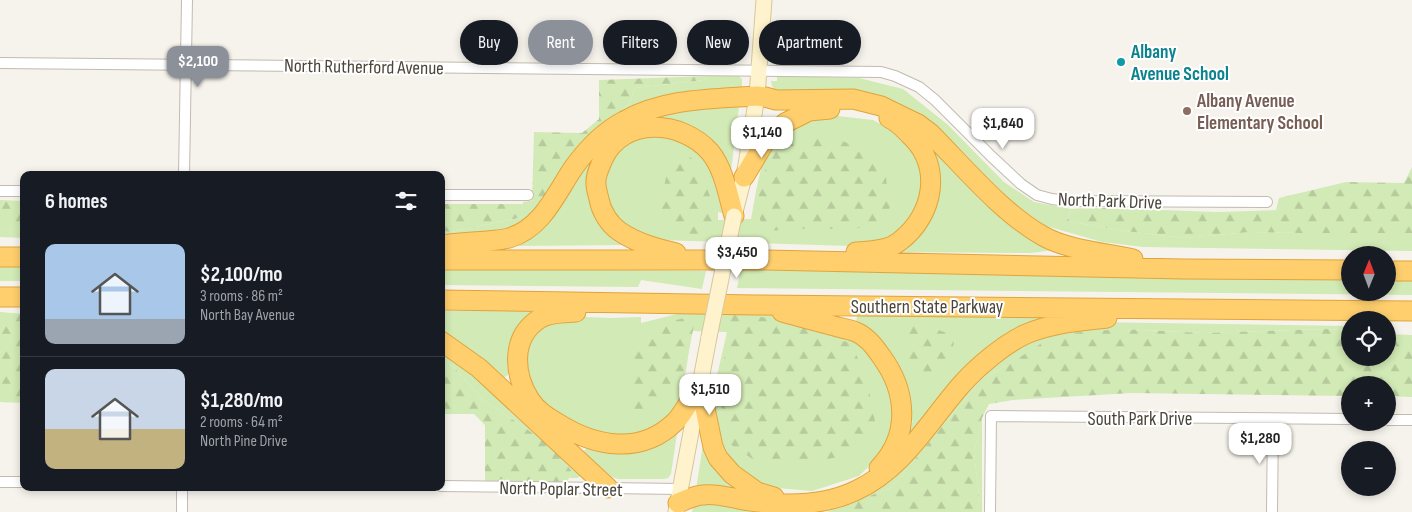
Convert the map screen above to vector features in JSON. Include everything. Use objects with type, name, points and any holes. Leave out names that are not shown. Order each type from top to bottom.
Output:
[{"type":"highway","points":[[445,245],[508,239],[519,234],[533,224],[550,206],[574,166],[589,148],[623,121],[641,112],[658,106],[680,102],[757,96],[776,100],[853,99],[880,106],[918,124],[930,132],[998,202],[1044,237],[1066,245],[1183,269]]},
{"type":"highway","points":[[744,177],[766,140],[785,123],[809,111],[833,109],[856,109],[879,114],[896,121],[913,138],[924,154],[928,166],[930,196],[920,219],[899,242],[880,250],[766,260]]},
{"type":"highway","points":[[704,260],[646,245],[618,230],[600,206],[596,184],[597,173],[607,151],[619,138],[652,126],[669,128],[687,134],[701,144],[718,164],[734,216]]},
{"type":"highway","points":[[0,257],[20,257]]},
{"type":"highway","points":[[445,260],[766,260],[1183,269],[1341,270]]},
{"type":"highway","points":[[1396,271],[1412,271]]},
{"type":"highway","points":[[0,296],[20,297]]},
{"type":"highway","name":"Southern State Parkway","points":[[445,300],[1412,311]]},
{"type":"highway","points":[[681,304],[556,313],[540,318],[525,334],[520,344],[517,359],[519,377],[531,401],[545,416],[590,440],[611,444],[628,444],[644,441],[676,422],[700,384]]},
{"type":"highway","points":[[700,384],[713,447],[718,458],[732,474],[757,492],[770,497],[809,498],[832,494],[852,487],[869,478],[893,449],[902,425],[902,404],[898,387],[888,366],[874,346],[858,332],[756,305]]},
{"type":"highway","points":[[678,501],[702,494],[746,501],[801,504],[838,498],[856,491],[881,476],[905,456],[962,384],[995,354],[1026,334],[1063,323],[1176,309]]},
{"type":"highway","points":[[1332,310],[1412,317]]},
{"type":"highway","points":[[445,344],[479,368],[608,488]]},
{"type":"main road","points":[[678,501],[734,216],[744,177],[757,96],[764,0]]},
{"type":"street","points":[[184,171],[187,0]]},
{"type":"street","name":"North Rutherford Avenue","points":[[0,63],[759,70]]},
{"type":"street","name":"North Park Drive","points":[[759,70],[881,72],[895,76],[919,87],[935,100],[1021,184],[1037,195],[1052,200],[1075,202],[1267,202]]},
{"type":"street","points":[[0,191],[20,191]]},
{"type":"street","points":[[445,195],[528,195]]},
{"type":"street","name":"South Park Drive","points":[[990,512],[991,416],[1341,419]]},
{"type":"street","points":[[1272,512],[1273,419]]},
{"type":"street","points":[[1396,420],[1412,420]]},
{"type":"street","points":[[0,482],[20,482]]},
{"type":"street","name":"North Poplar Street","points":[[445,486],[608,488],[678,501]]},
{"type":"street","points":[[182,491],[182,512]]},
{"type":"green space","points":[[708,76],[739,76],[742,79],[742,89],[606,126],[629,104],[635,88],[704,80]]},
{"type":"green space","points":[[708,76],[704,80],[635,88],[629,104],[581,148],[549,198],[532,201],[534,132],[582,133],[599,119],[599,80]]},
{"type":"green space","points":[[777,76],[859,78],[903,89],[947,124],[1004,182],[1034,202],[1071,209],[1067,221],[1125,231],[1184,238],[1250,232],[1412,233],[1412,251],[1396,251],[1396,246],[1341,246],[1341,250],[1143,247],[1102,242],[1046,226],[1006,199],[939,132],[900,105],[857,94],[776,92],[771,81],[777,81]]},
{"type":"green space","points":[[685,104],[739,106],[730,180],[724,162],[710,142],[691,127],[665,120],[638,121],[621,129],[601,148],[592,171],[590,194],[598,215],[620,238],[623,245],[511,246],[510,242],[525,237],[548,217],[565,195],[580,167],[597,145],[620,127],[637,117]]},
{"type":"green space","points":[[829,115],[873,120],[908,138],[925,166],[924,198],[908,227],[883,241],[849,246],[658,240],[634,233],[612,214],[602,189],[606,163],[620,143],[645,131],[676,133],[707,153],[718,172],[722,213],[718,212],[718,220],[751,219],[758,180],[766,155],[773,144],[792,125]]},
{"type":"green space","points":[[830,135],[866,152],[885,171],[890,207],[881,223],[850,230],[814,228],[766,231],[753,206],[759,195],[768,160],[785,140]]},
{"type":"green space","points":[[921,135],[1054,250],[1031,253],[894,252],[922,227]]},
{"type":"green space","points":[[682,150],[699,165],[718,220],[713,238],[686,233],[664,224],[661,203],[670,161]]},
{"type":"green space","points":[[1412,167],[1412,233],[1250,232],[1184,238],[1125,231],[1067,221],[1071,209],[1104,208],[1217,212],[1276,210],[1279,198],[1346,182],[1404,183]]},
{"type":"green space","points":[[549,198],[523,225],[491,239],[445,241],[445,231],[451,232],[523,217],[523,202]]},
{"type":"green space","points":[[0,200],[20,201],[20,222],[0,222]]},
{"type":"green space","points":[[445,204],[523,204],[523,217],[451,232],[445,231]]},
{"type":"green space","points":[[0,222],[20,222],[20,238],[0,237]]},
{"type":"green space","points":[[0,263],[20,263],[20,281],[0,281]]},
{"type":"green space","points":[[445,268],[706,271],[702,289],[641,280],[638,287],[445,285]]},
{"type":"green space","points":[[741,269],[1341,277],[1341,294],[737,288]]},
{"type":"green space","points":[[1396,277],[1412,277],[1412,295],[1396,295]]},
{"type":"green space","points":[[445,311],[531,311],[534,316],[513,371],[499,381],[445,337]]},
{"type":"green space","points":[[0,312],[20,314],[20,403],[0,402]]},
{"type":"green space","points":[[681,313],[776,315],[858,337],[888,373],[897,413],[886,449],[859,476],[812,491],[766,487],[734,467],[714,437],[710,406],[727,332],[692,331],[684,383],[680,393],[682,398],[671,418],[626,440],[589,433],[551,412],[530,388],[523,344],[539,324],[559,316],[641,317],[641,323]]},
{"type":"green space","points":[[731,313],[789,321],[852,344],[868,384],[876,427],[853,454],[803,464],[760,464],[730,444],[720,401],[727,332]]},
{"type":"green space","points":[[696,315],[685,370],[664,396],[658,409],[634,409],[632,375],[635,352],[639,342],[645,333],[655,327]]},
{"type":"green space","points":[[857,316],[1041,317],[1044,321],[914,436],[907,434],[913,421],[907,418],[856,323]]},
{"type":"green space","points":[[1091,322],[1341,326],[1341,330],[1203,333],[1123,329],[1008,365],[982,378],[892,487],[846,506],[845,512],[826,512],[845,506],[885,484],[969,384],[1004,352],[1049,330]]},
{"type":"green space","points":[[921,324],[947,333],[954,342],[952,354],[944,367],[933,379],[919,381],[909,367],[903,327]]},
{"type":"green space","points":[[1123,329],[1203,333],[1341,330],[1341,366],[1396,366],[1396,334],[1412,335],[1412,397],[1396,396],[1396,376],[1341,376],[1341,396],[1132,393],[1013,400],[989,404],[982,418],[974,453],[979,495],[977,512],[845,512],[845,506],[892,487],[982,378],[1008,365],[1056,334]]},
{"type":"green space","points":[[445,350],[473,367],[582,474],[578,478],[569,478],[572,472],[556,449],[482,399],[454,367],[445,362]]},
{"type":"green space","points":[[445,362],[454,367],[482,399],[556,449],[572,472],[566,484],[485,483],[485,425],[474,414],[445,414]]},
{"type":"green space","points":[[982,418],[982,512],[977,512],[979,495],[974,453]]},
{"type":"green space","points":[[678,427],[671,474],[668,478],[618,479],[612,477],[582,452],[592,445]]},
{"type":"green space","points":[[704,443],[736,487],[734,491],[696,489]]},
{"type":"green space","points":[[708,500],[776,512],[692,512],[696,505]]},
{"type":"place","name":"Albany Avenue School","points":[[1121,62]]},
{"type":"place","name":"Albany Avenue Elementary School","points":[[1187,111]]}]
